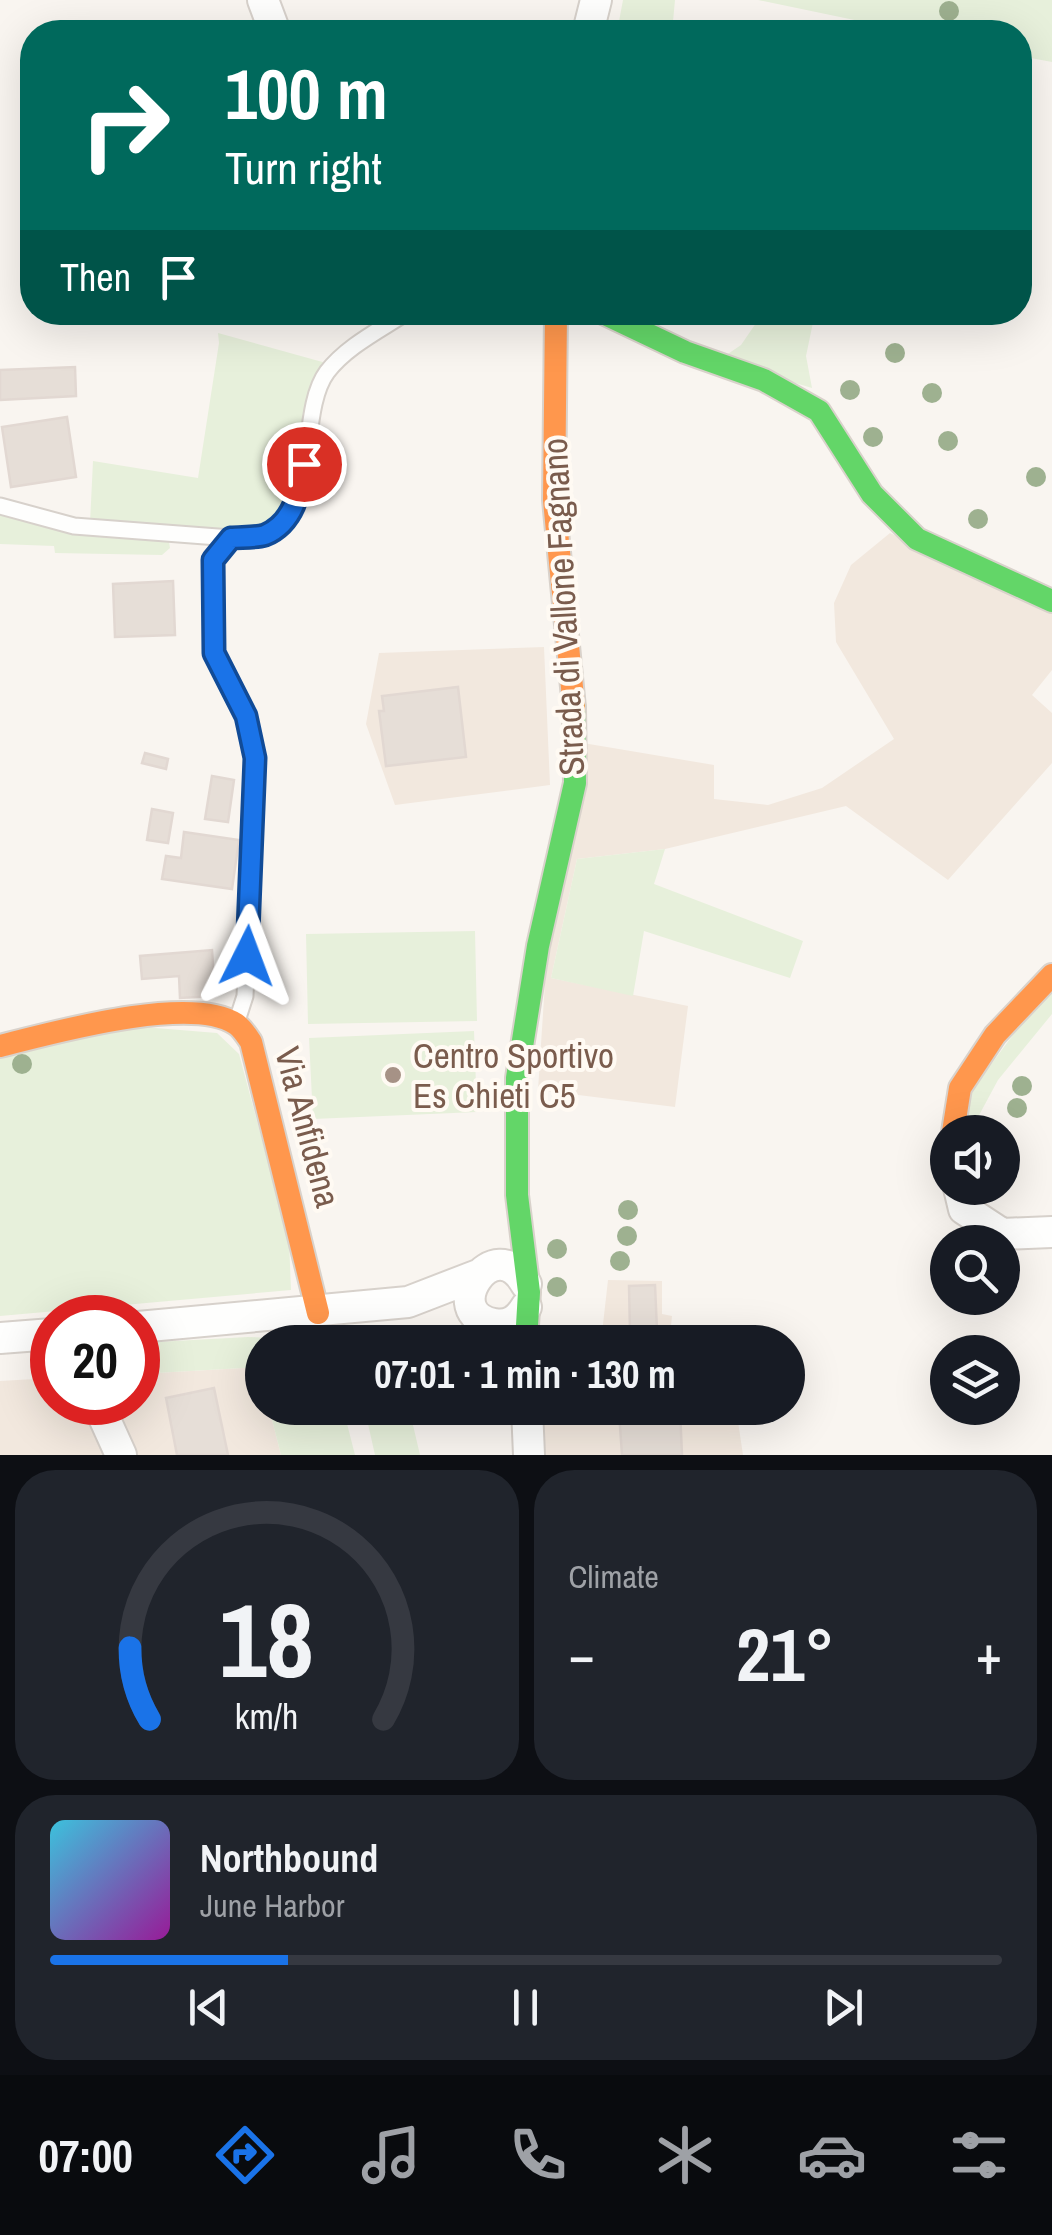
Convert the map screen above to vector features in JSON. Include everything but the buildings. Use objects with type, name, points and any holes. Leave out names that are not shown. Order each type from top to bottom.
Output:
[{"type":"street","name":"Strada di Vallone Fagnano","points":[[526,1325],[517,1195],[517,1078],[538,946],[574,783],[574,710],[554,500],[556,325]]},
{"type":"street","points":[[628,325],[685,352],[764,380],[819,410],[872,494],[917,539],[1052,601]]},
{"type":"street","points":[[956,1115],[960,1088],[995,1035],[1052,975]]},
{"type":"street","name":"Via Anfidena","points":[[0,1046],[80,1025],[199,1012],[236,1024],[251,1042],[318,1313]]},
{"type":"street","name":"Strada di Vallone Fagnano","points":[[483,1271],[503,1244],[517,1195]]},
{"type":"street","points":[[963,1205],[1002,1234],[1052,1232]]},
{"type":"street","points":[[160,1325],[408,1302],[497,1266],[514,1270],[526,1295],[522,1314],[501,1325]]},
{"type":"street","points":[[483,1271],[470,1291],[470,1300],[489,1325]]},
{"type":"street","points":[[408,1302],[483,1325]]},
{"type":"street","points":[[0,1338],[30,1336]]},
{"type":"street","points":[[107,1425],[121,1455]]},
{"type":"street","points":[[528,1425],[529,1455]]},
{"type":"lane","points":[[0,506],[74,526],[231,538],[264,535],[284,522],[300,496],[313,400],[326,373],[350,349],[387,325]]},
{"type":"lane","points":[[231,538],[213,560],[214,653],[246,716],[255,758],[245,996],[236,1024]]},
{"type":"shaded area","points":[[890,533],[1052,610],[1052,670],[1032,695],[1052,713],[1052,763],[948,880],[846,806],[665,849],[577,859],[551,978],[688,1006],[675,1107],[538,1090],[545,983],[583,743],[714,765],[714,799],[768,805],[822,788],[894,739],[836,642],[834,603],[851,565]]},
{"type":"shaded area","points":[[544,647],[550,785],[395,805],[366,724],[379,653]]},
{"type":"shaded area","points":[[608,1280],[662,1281],[662,1314],[672,1316],[671,1325],[603,1325]]},
{"type":"shaded area","points":[[245,1368],[245,1425],[273,1425],[281,1455],[0,1455],[0,1381],[30,1379],[30,1425],[160,1425],[160,1373]]},
{"type":"shaded area","points":[[542,1425],[739,1425],[743,1455],[543,1455]]},
{"type":"green space","points":[[623,0],[675,0],[673,20],[619,20]]},
{"type":"green space","points":[[758,0],[1052,0],[1052,62],[1032,58],[1032,20],[854,20]]},
{"type":"green space","points":[[755,325],[812,325],[806,356],[812,388],[719,360],[741,345]]},
{"type":"green space","points":[[218,333],[326,363],[291,504],[274,524],[252,532],[90,523],[93,461],[198,478]]},
{"type":"green space","points":[[0,513],[159,538],[169,542],[170,548],[162,555],[55,553],[54,546],[0,544]]},
{"type":"green space","points":[[665,849],[654,884],[803,941],[790,978],[644,931],[633,996],[551,978],[577,859]]},
{"type":"green space","points":[[475,931],[477,1021],[308,1024],[306,934]]},
{"type":"green space","points":[[1052,982],[1052,1014],[998,1080],[979,1115],[962,1115],[964,1101]]},
{"type":"green space","points":[[119,1025],[217,1033],[239,1054],[289,1240],[291,1290],[160,1302],[160,1295],[30,1295],[30,1313],[0,1316],[0,1057]]},
{"type":"green space","name":"Centro Sportivo Es Chieti C5","points":[[474,1031],[477,1112],[313,1119],[309,1038]]},
{"type":"green space","points":[[245,1337],[245,1368],[160,1373],[160,1342]]},
{"type":"green space","points":[[273,1425],[347,1425],[355,1455],[281,1455]]},
{"type":"green space","points":[[368,1425],[413,1425],[420,1455],[375,1455]]},
{"type":"traffic: fast","points":[[628,325],[685,352],[764,380],[819,411],[872,494],[917,539],[1052,601]]},
{"type":"traffic: fast","points":[[527,1325],[529,1292],[517,1195],[517,1078],[538,946],[575,783],[574,708]]},
{"type":"traffic: slow","points":[[556,325],[554,500],[574,708]]},
{"type":"traffic: slow","points":[[956,1115],[960,1088],[995,1035],[1052,975]]},
{"type":"traffic: slow","points":[[0,1046],[85,1025],[155,1014],[215,1016],[238,1026],[251,1042],[318,1313]]},
{"type":"place","name":"Centro Sportivo Es Chieti C5","points":[[393,1075]]},
{"type":"route","points":[[247,956],[255,758],[246,716],[214,653],[213,560],[231,538],[264,535],[284,522],[300,496],[304,464]]}]
